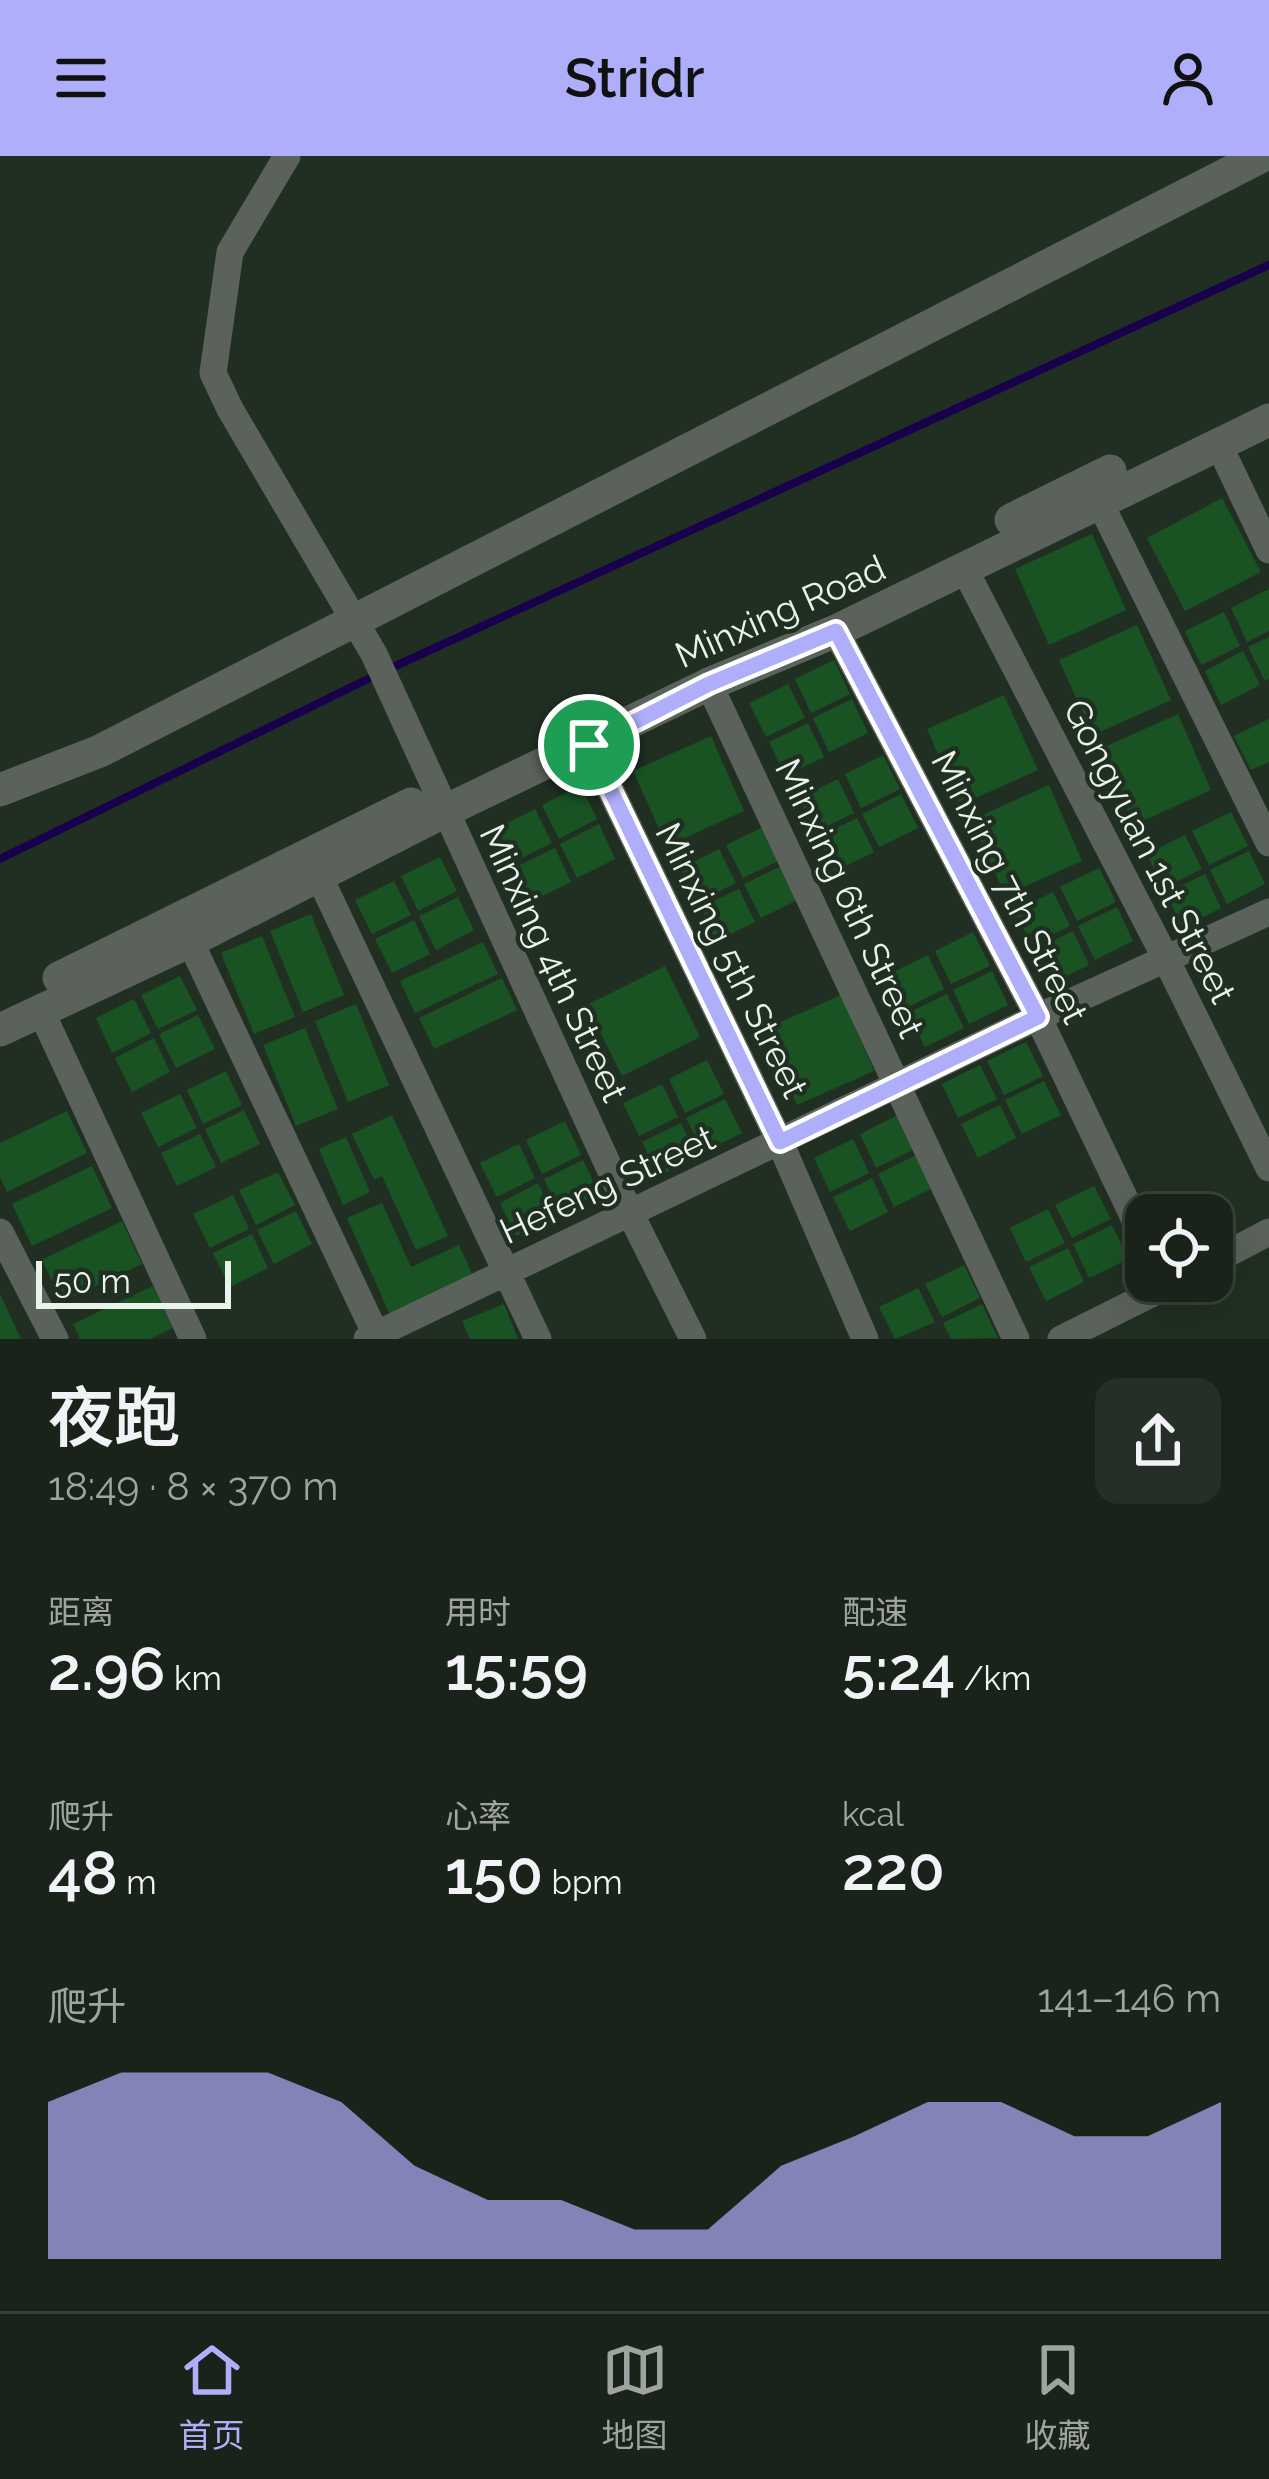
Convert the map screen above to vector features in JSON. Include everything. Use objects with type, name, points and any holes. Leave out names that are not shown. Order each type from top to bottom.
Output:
[{"type":"street","name":"Minxing 4th Street","points":[[287,156],[230,252],[213,373],[374,653],[631,1215],[693,1339]]},
{"type":"street","points":[[0,790],[100,752],[1262,156]]},
{"type":"street","name":"Minxing Road","points":[[0,1007],[441,801],[1065,491],[1269,397]]},
{"type":"street","name":"Minxing Road","points":[[0,1030],[320,876],[441,801],[589,745],[709,684],[836,631],[1269,420]]},
{"type":"street","points":[[1218,443],[1269,550]]},
{"type":"street","points":[[1099,501],[1269,843]]},
{"type":"street","name":"Gongyuan 1st Street","points":[[964,568],[1269,1168]]},
{"type":"street","name":"Minxing 7th Street","points":[[836,631],[1038,1017],[1125,1199]]},
{"type":"street","name":"Minxing 6th Street","points":[[709,684],[1016,1339]]},
{"type":"street","name":"Minxing 5th Street","points":[[589,745],[780,1142],[865,1339]]},
{"type":"street","points":[[320,876],[538,1339]]},
{"type":"street","name":"Hefeng Street","points":[[374,1338],[898,1083],[1269,912]]},
{"type":"street","points":[[190,941],[374,1338]]},
{"type":"street","points":[[41,1011],[193,1339]]},
{"type":"street","points":[[0,1232],[55,1339]]},
{"type":"street","points":[[1233,1251],[1269,1232]]},
{"type":"street","points":[[1061,1339],[1132,1302]]},
{"type":"building","points":[[1222,498],[1261,572],[1185,611],[1147,538]]},
{"type":"building","points":[[1092,534],[1126,610],[1049,645],[1015,569]]},
{"type":"building","points":[[1269,589],[1269,631],[1247,642],[1231,608]]},
{"type":"building","points":[[1224,612],[1240,646],[1201,665],[1185,631]]},
{"type":"building","points":[[1137,625],[1171,700],[1093,735],[1059,660]]},
{"type":"building","points":[[1269,637],[1269,679],[1265,681],[1248,647]]},
{"type":"building","points":[[1243,651],[1260,685],[1221,705],[1205,671]]},
{"type":"building","points":[[834,660],[850,694],[811,713],[795,679]]},
{"type":"building","points":[[788,684],[805,718],[766,737],[749,703]]},
{"type":"building","points":[[1004,695],[1038,770],[960,805],[927,729]]},
{"type":"building","points":[[852,699],[868,733],[829,752],[813,718]]},
{"type":"building","points":[[1178,714],[1211,790],[1134,825],[1100,749]]},
{"type":"building","points":[[1269,719],[1269,762],[1251,770],[1234,736]]},
{"type":"building","points":[[808,723],[824,757],[785,776],[769,742]]},
{"type":"building","points":[[711,736],[744,811],[667,846],[633,771]]},
{"type":"building","points":[[883,755],[900,789],[861,808],[845,774]]},
{"type":"building","points":[[838,779],[854,813],[815,832],[799,798]]},
{"type":"building","points":[[581,785],[597,819],[559,839],[542,805]]},
{"type":"building","points":[[1049,785],[1082,861],[1005,895],[971,820]]},
{"type":"building","points":[[901,794],[918,828],[879,847],[862,814]]},
{"type":"building","points":[[535,809],[552,843],[513,862],[497,828]]},
{"type":"building","points":[[1231,812],[1248,846],[1209,865],[1192,831]]},
{"type":"building","points":[[857,818],[874,852],[835,871],[818,837]]},
{"type":"building","points":[[599,824],[615,859],[577,878],[560,844]]},
{"type":"building","points":[[765,826],[782,859],[743,878],[726,845]]},
{"type":"building","points":[[1185,835],[1202,869],[1163,888],[1147,854]]},
{"type":"building","points":[[555,848],[571,882],[532,901],[516,867]]},
{"type":"building","points":[[719,849],[736,883],[697,902],[681,868]]},
{"type":"building","points":[[1249,851],[1265,884],[1227,904],[1210,870]]},
{"type":"building","points":[[440,857],[457,891],[418,911],[401,876]]},
{"type":"building","points":[[783,865],[799,899],[761,918],[744,884]]},
{"type":"building","points":[[1099,868],[1116,902],[1077,921],[1060,887]]},
{"type":"building","points":[[1205,874],[1221,908],[1182,928],[1166,893]]},
{"type":"building","points":[[394,881],[411,915],[372,934],[355,900]]},
{"type":"building","points":[[739,889],[755,922],[716,941],[700,907]]},
{"type":"building","points":[[1053,892],[1070,926],[1031,945],[1015,911]]},
{"type":"building","points":[[458,897],[474,930],[436,950],[419,916]]},
{"type":"building","points":[[1117,907],[1133,941],[1095,960],[1078,926]]},
{"type":"building","points":[[311,914],[344,995],[303,1012],[270,931]]},
{"type":"building","points":[[414,920],[430,954],[392,973],[375,939]]},
{"type":"building","points":[[1073,931],[1089,965],[1050,984],[1034,950]]},
{"type":"building","points":[[973,932],[990,966],[951,984],[935,951]]},
{"type":"building","points":[[262,936],[295,1017],[254,1034],[221,953]]},
{"type":"building","points":[[483,942],[498,974],[415,1013],[400,981]]},
{"type":"building","points":[[928,955],[944,989],[906,1008],[889,974]]},
{"type":"building","points":[[665,966],[700,1037],[622,1076],[587,1005]]},
{"type":"building","points":[[992,971],[1008,1005],[969,1024],[953,990]]},
{"type":"building","points":[[180,976],[197,1010],[158,1029],[141,995]]},
{"type":"building","points":[[502,978],[517,1010],[434,1049],[419,1018]]},
{"type":"building","points":[[947,994],[964,1028],[925,1047],[908,1013]]},
{"type":"building","points":[[841,995],[874,1071],[797,1105],[763,1030]]},
{"type":"building","points":[[134,999],[151,1033],[112,1053],[96,1018]]},
{"type":"building","points":[[356,1004],[389,1085],[348,1102],[315,1021]]},
{"type":"building","points":[[198,1015],[215,1049],[176,1068],[159,1034]]},
{"type":"building","points":[[305,1028],[338,1109],[296,1126],[263,1045]]},
{"type":"building","points":[[154,1038],[170,1072],[132,1092],[115,1058]]},
{"type":"building","points":[[1026,1042],[1043,1076],[1004,1095],[987,1061]]},
{"type":"building","points":[[707,1060],[724,1094],[685,1113],[669,1079]]},
{"type":"building","points":[[980,1065],[997,1099],[958,1118],[942,1084]]},
{"type":"building","points":[[226,1071],[242,1105],[203,1124],[187,1090]]},
{"type":"building","points":[[1044,1081],[1061,1115],[1022,1134],[1005,1100]]},
{"type":"building","points":[[662,1084],[678,1117],[639,1136],[623,1103]]},
{"type":"building","points":[[180,1094],[197,1128],[158,1147],[141,1113]]},
{"type":"building","points":[[725,1099],[742,1133],[703,1152],[686,1118]]},
{"type":"building","points":[[1000,1105],[1016,1138],[978,1158],[961,1124]]},
{"type":"building","points":[[244,1110],[260,1144],[221,1163],[205,1129]]},
{"type":"building","points":[[67,1111],[87,1153],[7,1192],[0,1177],[0,1143]]},
{"type":"building","points":[[392,1115],[448,1236],[416,1250],[382,1176],[374,1180],[352,1134]]},
{"type":"building","points":[[898,1115],[915,1149],[876,1168],[860,1134]]},
{"type":"building","points":[[565,1121],[581,1155],[542,1174],[526,1140]]},
{"type":"building","points":[[681,1123],[697,1157],[659,1176],[642,1142]]},
{"type":"building","points":[[200,1134],[216,1167],[177,1186],[161,1153]]},
{"type":"building","points":[[346,1137],[370,1192],[343,1205],[319,1149]]},
{"type":"building","points":[[853,1139],[869,1173],[830,1192],[814,1158]]},
{"type":"building","points":[[519,1144],[535,1178],[497,1197],[480,1163]]},
{"type":"building","points":[[916,1155],[933,1188],[894,1207],[878,1174]]},
{"type":"building","points":[[583,1160],[599,1194],[560,1213],[544,1179]]},
{"type":"building","points":[[92,1166],[112,1208],[32,1246],[12,1204]]},
{"type":"building","points":[[278,1172],[295,1205],[256,1225],[239,1190]]},
{"type":"building","points":[[872,1178],[888,1212],[850,1231],[833,1197]]},
{"type":"building","points":[[538,1183],[555,1217],[516,1236],[500,1203]]},
{"type":"building","points":[[1094,1186],[1111,1219],[1072,1238],[1055,1205]]},
{"type":"building","points":[[233,1195],[249,1229],[210,1248],[193,1214]]},
{"type":"building","points":[[382,1203],[411,1267],[459,1245],[474,1278],[390,1315],[347,1218]]},
{"type":"building","points":[[1048,1209],[1065,1243],[1026,1262],[1010,1228]]},
{"type":"building","points":[[296,1211],[312,1244],[274,1264],[257,1230]]},
{"type":"building","points":[[122,1221],[142,1264],[62,1302],[42,1260]]},
{"type":"building","points":[[1112,1225],[1125,1261],[1089,1278],[1073,1244]]},
{"type":"building","points":[[252,1234],[268,1268],[230,1287],[213,1253]]},
{"type":"building","points":[[1068,1248],[1084,1282],[1046,1301],[1029,1267]]},
{"type":"building","points":[[964,1265],[980,1298],[942,1317],[925,1284]]},
{"type":"building","points":[[153,1286],[173,1328],[150,1339],[80,1339],[73,1324]]},
{"type":"building","points":[[918,1288],[935,1322],[895,1339],[879,1307]]},
{"type":"building","points":[[0,1294],[21,1339],[0,1339]]},
{"type":"building","points":[[504,1304],[518,1339],[470,1339],[462,1321]]},
{"type":"building","points":[[982,1304],[998,1338],[951,1339],[943,1323]]},
{"type":"waterway","points":[[389,669],[1269,265]]},
{"type":"waterway","points":[[0,859],[376,675]]},
{"type":"route","points":[[836,631],[1038,1017],[780,1142],[589,745],[709,684],[836,631]]}]
